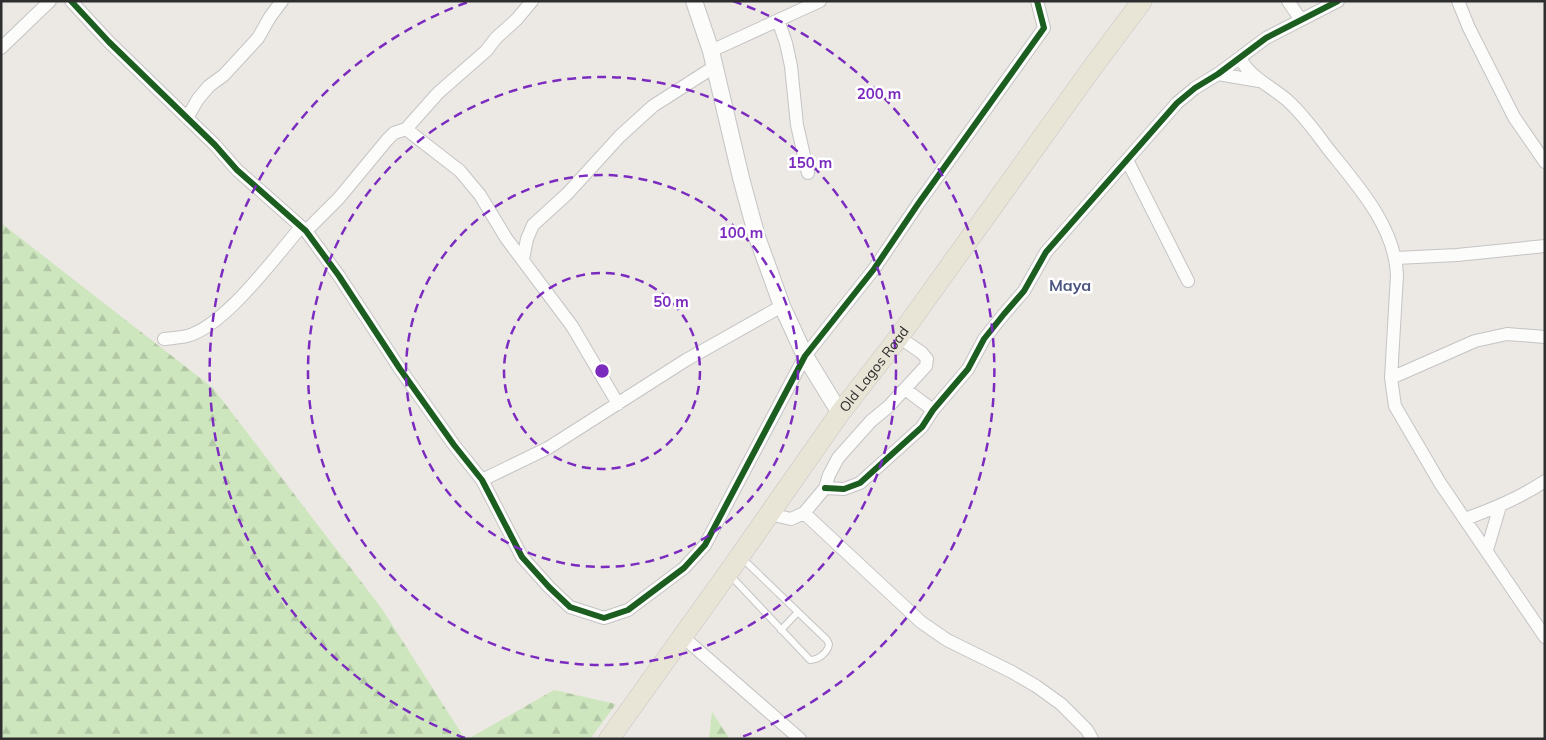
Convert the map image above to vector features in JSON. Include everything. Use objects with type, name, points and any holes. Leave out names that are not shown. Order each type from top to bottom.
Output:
[{"type":"main road","name":"Old Lagos Road","points":[[609,739],[840,413],[899,337],[1142,1]]},
{"type":"street","points":[[1,48],[50,1]]},
{"type":"street","points":[[71,1],[109,42],[215,145],[238,170],[304,229],[339,276],[400,369],[454,445],[482,480],[522,556],[549,587],[570,607],[604,618],[628,610],[684,568],[705,545],[805,356],[874,270],[918,204],[1044,28],[1037,1]]},
{"type":"street","points":[[187,118],[198,99],[209,86],[224,75],[258,38],[282,1]]},
{"type":"street","points":[[164,340],[188,336],[212,324],[237,302],[304,229],[339,198],[387,140],[406,128],[438,93],[486,52],[496,38],[517,19],[532,1]]},
{"type":"street","points":[[694,1],[712,59],[757,237],[782,306],[805,356],[840,413]]},
{"type":"street","points":[[523,259],[527,239],[533,225],[567,194],[620,136],[653,106],[712,59],[778,20],[820,1]]},
{"type":"street","points":[[1288,1],[1301,20]]},
{"type":"street","points":[[824,488],[844,489],[860,483],[922,427],[933,410],[968,369],[984,339],[1024,291],[1046,252],[1177,103],[1194,88],[1218,74],[1266,38],[1338,1]]},
{"type":"street","points":[[1458,1],[1469,28],[1514,117],[1545,162]]},
{"type":"street","points":[[778,20],[791,66],[796,125],[808,173]]},
{"type":"street","points":[[1240,58],[1248,71],[1301,114],[1366,196],[1384,229],[1396,258],[1397,275],[1391,378],[1395,406],[1440,483],[1545,637]]},
{"type":"street","points":[[1218,74],[1262,82]]},
{"type":"street","points":[[406,128],[460,171],[480,195],[506,238],[572,326],[618,404]]},
{"type":"street","points":[[1127,160],[1188,282]]},
{"type":"street","points":[[1396,258],[1456,255],[1545,246]]},
{"type":"street","points":[[482,480],[548,448],[686,360],[782,306]]},
{"type":"street","points":[[1391,378],[1475,341],[1507,334],[1545,337]]},
{"type":"street","points":[[769,514],[791,519],[804,512],[824,488],[838,458],[871,421],[905,390],[926,366],[927,359],[922,352],[899,337]]},
{"type":"street","points":[[905,390],[933,410]]},
{"type":"street","points":[[1465,519],[1500,506],[1545,481]]},
{"type":"street","points":[[1487,550],[1500,506]]},
{"type":"street","points":[[804,512],[921,622],[947,640],[1036,686],[1061,704],[1087,730],[1092,739]]},
{"type":"street","points":[[682,637],[800,739]]},
{"type":"lane","points":[[728,573],[810,660],[819,658],[828,650],[829,644],[827,640],[740,556]]},
{"type":"lane","points":[[781,630],[798,612]]},
{"type":"green space","points":[[1,223],[213,388],[382,609],[465,739],[1,739]]},
{"type":"green space","points":[[554,690],[616,704],[590,739],[468,739]]},
{"type":"green space","points":[[712,712],[730,739],[709,739]]},
{"type":"cycle path","points":[[71,1],[109,42],[215,145],[237,170],[306,231],[339,276],[400,369],[454,445],[482,480],[522,557],[570,607],[604,618],[628,610],[684,568],[705,545],[805,356],[874,269],[918,204],[1044,28],[1037,1]]},
{"type":"cycle path","points":[[825,488],[844,489],[860,483],[922,427],[933,410],[968,369],[984,339],[1024,291],[1046,252],[1177,103],[1266,38],[1338,1]]},
{"type":"district","name":"Maya","points":[[1070,285]]}]
